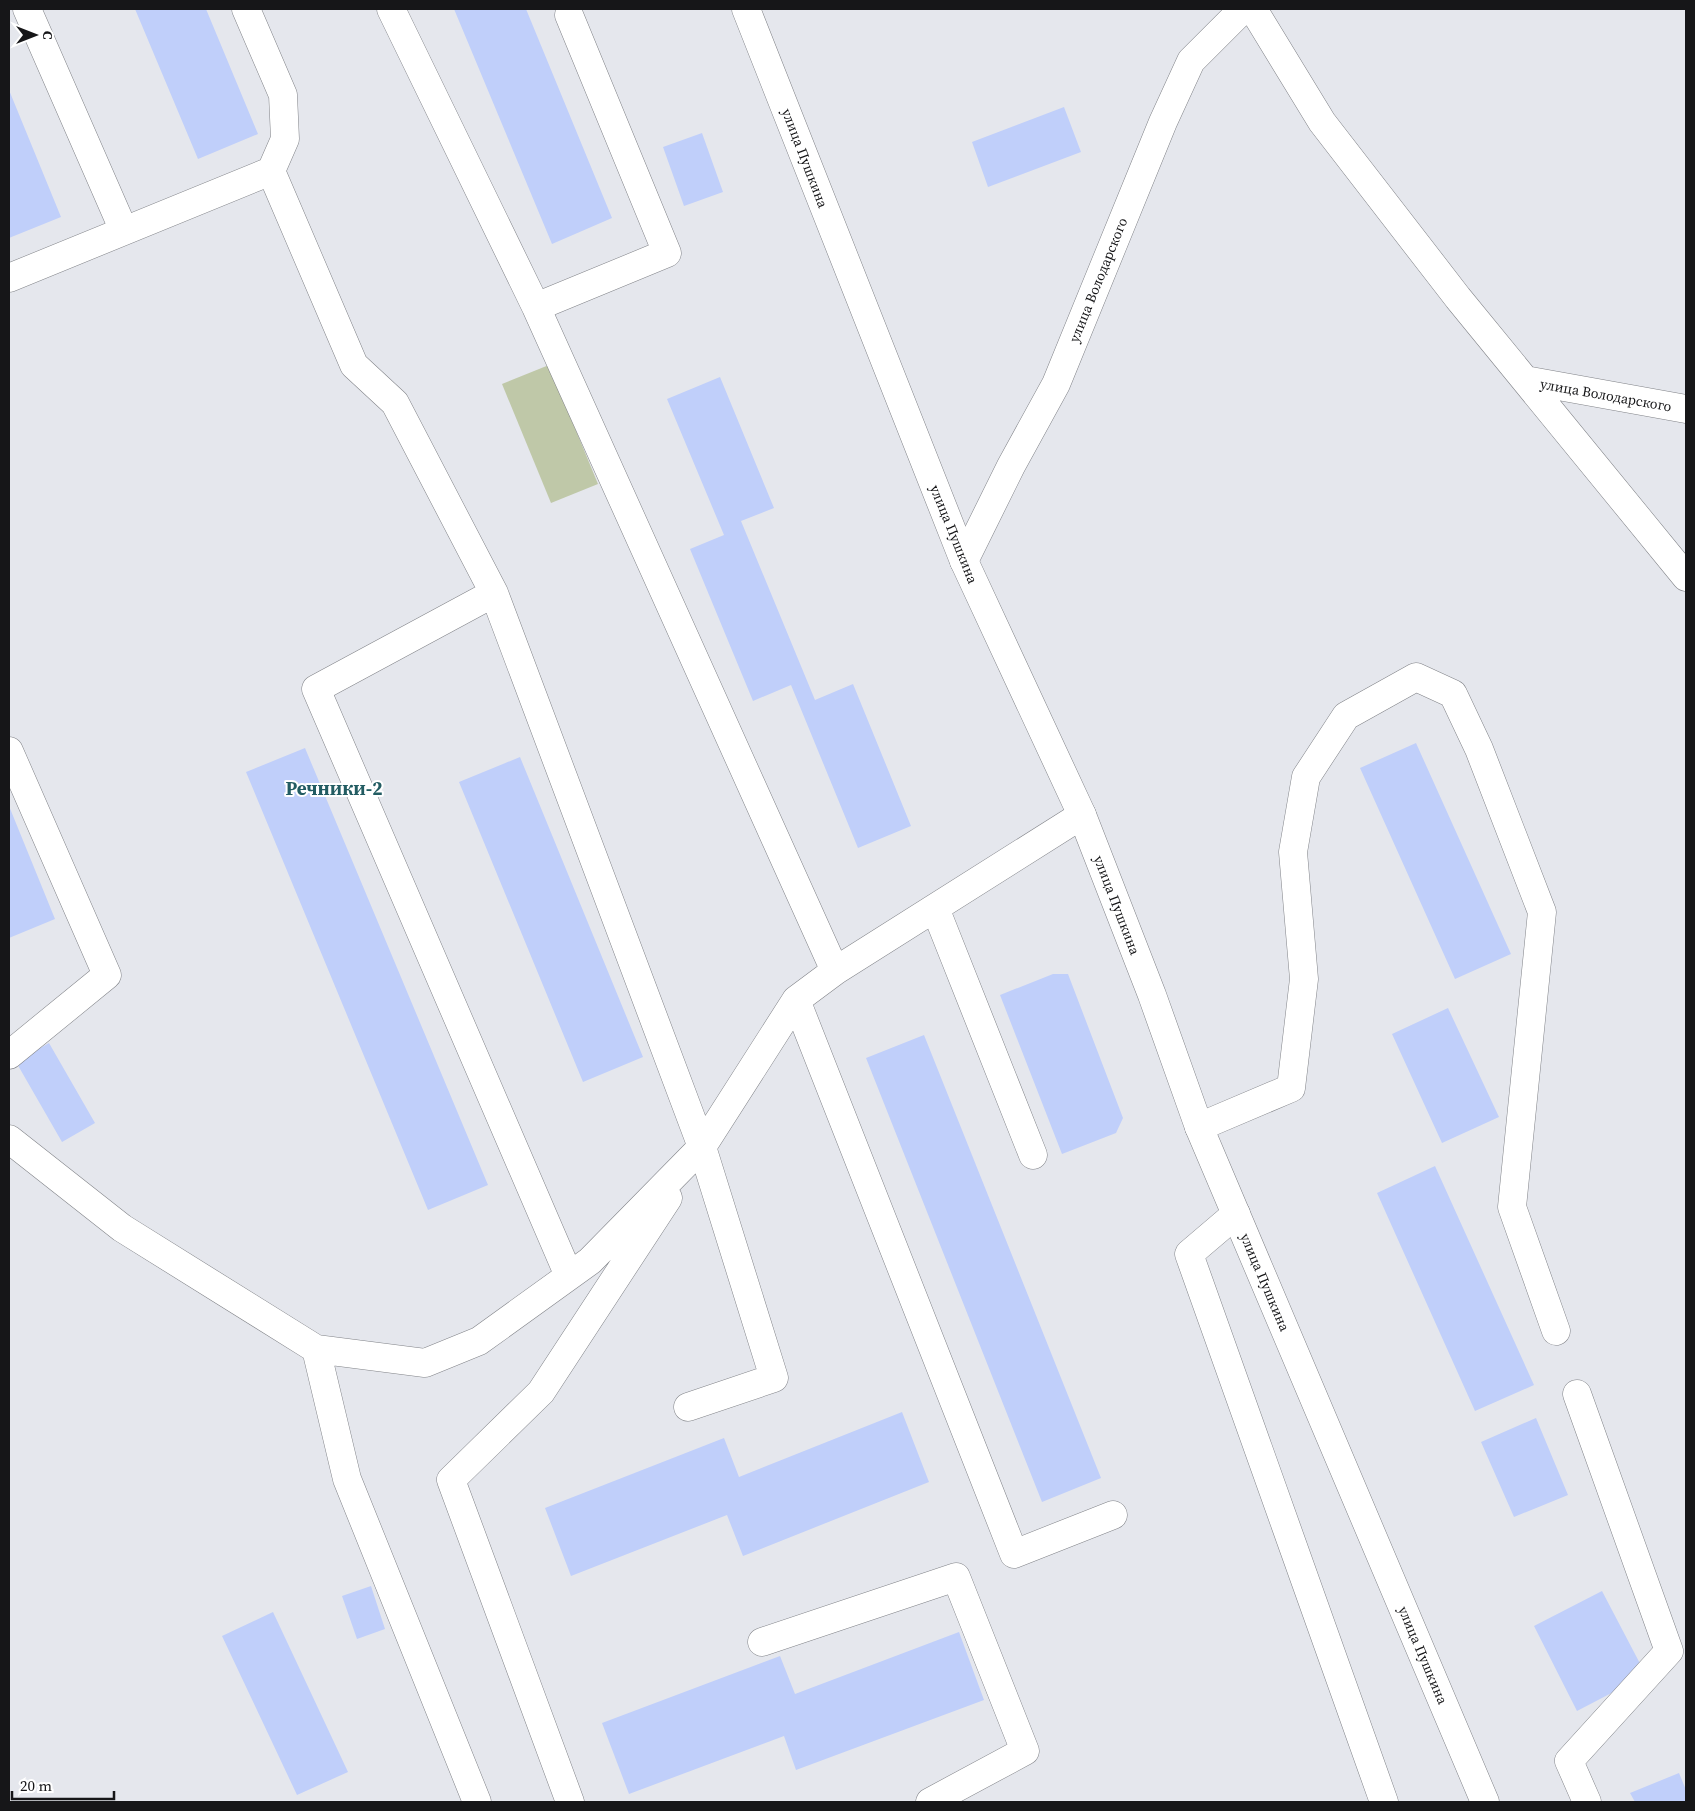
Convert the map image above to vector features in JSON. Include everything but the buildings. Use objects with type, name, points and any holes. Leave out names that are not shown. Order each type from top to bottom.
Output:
[{"type":"street","points":[[27,9],[124,231]]},
{"type":"street","points":[[9,278],[271,171],[285,139],[284,95],[246,9]]},
{"type":"street","points":[[391,9],[536,307],[836,971]]},
{"type":"street","name":"улица Пушкина","points":[[746,9],[964,561],[1082,815],[1152,995],[1199,1127],[1485,1802]]},
{"type":"street","name":"улица Володарского","points":[[964,561],[1011,466],[1056,384],[1163,122],[1191,61],[1243,9]]},
{"type":"street","points":[[1253,9],[1322,122],[1452,290],[1686,577]]},
{"type":"street","points":[[536,307],[668,253],[570,15]]},
{"type":"street","points":[[271,171],[354,365],[395,403],[494,593],[702,1147],[774,1378],[688,1407]]},
{"type":"street","name":"улица Володарского","points":[[1525,380],[1686,409]]},
{"type":"street","points":[[494,593],[316,690],[570,1276]]},
{"type":"street","points":[[1199,1127],[1291,1088],[1304,979],[1293,852],[1306,776],[1346,716],[1416,676],[1453,694],[1479,749],[1542,912],[1512,1207],[1556,1331]]},
{"type":"street","points":[[9,752],[107,975],[9,1055]]},
{"type":"street","points":[[570,1802],[451,1480],[541,1392],[796,1000],[836,971],[1082,815]]},
{"type":"street","points":[[935,908],[1033,1155]]},
{"type":"street","points":[[796,1000],[1014,1554],[1114,1515]]},
{"type":"street","points":[[9,1139],[122,1228],[316,1349],[425,1363],[479,1341],[590,1262],[702,1147]]},
{"type":"street","points":[[1236,1214],[1189,1254],[1384,1802]]},
{"type":"street","points":[[316,1349],[347,1479],[477,1802]]},
{"type":"street","points":[[1577,1394],[1669,1651],[1569,1761],[1587,1802]]},
{"type":"street","points":[[762,1642],[956,1577],[1025,1751],[930,1802]]},
{"type":"green space","points":[[549,365],[598,484],[551,503],[502,384]]},
{"type":"district","name":"Речники-2","points":[[334,788]]}]
